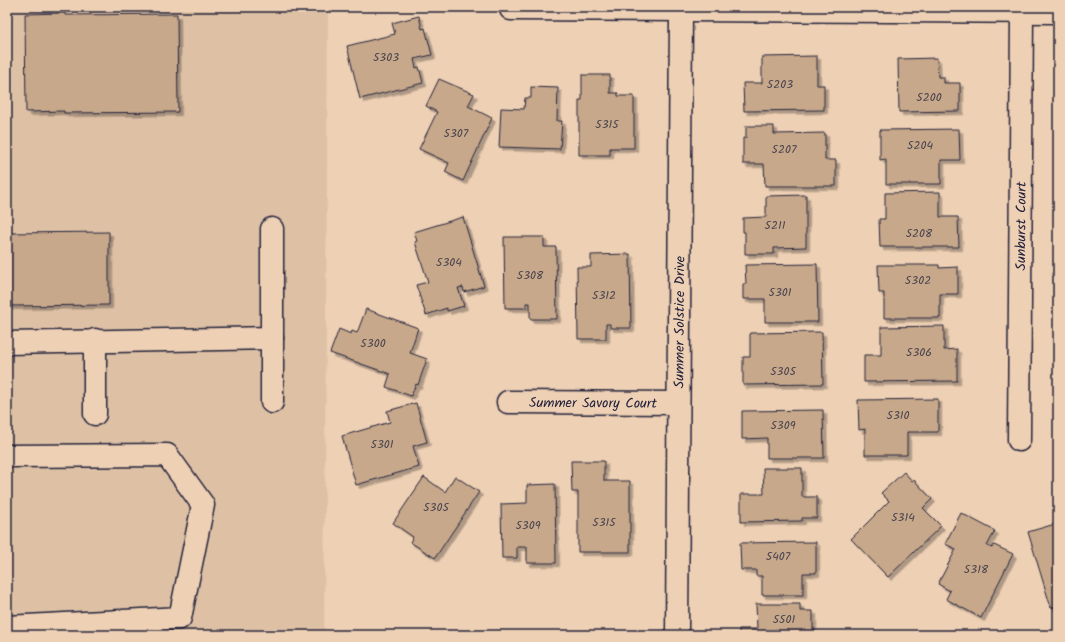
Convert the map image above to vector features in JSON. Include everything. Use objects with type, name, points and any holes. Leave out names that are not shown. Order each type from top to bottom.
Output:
[{"type":"street","points":[[511,9],[1058,12]]},
{"type":"street","name":"Summer Solstice Drive","points":[[677,635],[681,10]]},
{"type":"street","name":"Sunburst Court","points":[[1020,440],[1022,12]]},
{"type":"street","points":[[272,229],[272,402]]},
{"type":"street","points":[[7,343],[95,340],[272,338]]},
{"type":"street","points":[[95,340],[95,414]]},
{"type":"street","name":"Summer Savory Court","points":[[508,402],[678,403]]},
{"type":"street","points":[[7,456],[167,455],[203,505],[180,618],[7,627]]},
{"type":"shaded area","points":[[7,7],[328,7],[324,635],[7,635]]},
{"type":"building","points":[[65,13],[65,15],[177,14],[178,112],[26,112],[25,14]]},
{"type":"building","points":[[419,16],[422,29],[425,28],[432,55],[414,59],[416,68],[419,67],[423,83],[360,99],[347,46],[395,34],[392,23]]},
{"type":"building","points":[[817,56],[817,85],[824,85],[824,110],[744,111],[743,83],[762,83],[762,57]]},
{"type":"building","points":[[937,58],[938,77],[944,77],[944,83],[960,83],[960,111],[899,112],[898,59]]},
{"type":"building","points":[[582,75],[610,75],[610,93],[618,93],[618,96],[634,96],[634,148],[610,148],[610,155],[579,155],[579,100],[582,100]]},
{"type":"building","points":[[439,79],[474,94],[468,106],[492,118],[463,181],[445,172],[449,163],[419,149],[437,112],[426,106]]},
{"type":"building","points":[[531,87],[558,88],[557,121],[562,121],[560,149],[499,147],[501,108],[524,109],[525,98],[531,98]]},
{"type":"building","points":[[746,126],[774,126],[774,134],[825,133],[825,160],[836,160],[836,186],[765,186],[764,164],[743,164],[743,138],[746,138]]},
{"type":"building","points":[[959,129],[960,160],[941,160],[941,184],[886,184],[886,159],[880,160],[880,130]]},
{"type":"building","points":[[940,192],[940,217],[958,217],[959,247],[880,247],[879,219],[885,219],[885,193]]},
{"type":"building","points":[[806,195],[806,247],[774,248],[774,254],[745,254],[745,232],[743,232],[743,218],[766,217],[766,196]]},
{"type":"building","points":[[463,217],[484,286],[464,292],[463,287],[458,288],[464,306],[447,311],[447,308],[426,315],[416,285],[428,282],[415,242],[417,241],[414,232]]},
{"type":"building","points":[[109,232],[109,305],[7,306],[7,233]]},
{"type":"building","points":[[504,237],[544,237],[544,247],[556,247],[557,319],[530,319],[530,303],[526,303],[526,308],[505,308]]},
{"type":"building","points":[[630,254],[631,328],[610,328],[610,324],[606,324],[606,339],[578,339],[577,267],[591,267],[591,255]]},
{"type":"building","points":[[817,264],[818,322],[765,322],[765,299],[743,299],[743,284],[746,284],[745,265]]},
{"type":"building","points":[[878,265],[939,265],[939,268],[958,267],[958,294],[940,294],[940,318],[884,318],[884,293],[879,293]]},
{"type":"building","points":[[366,309],[418,328],[410,353],[427,359],[418,385],[416,384],[411,396],[386,387],[390,374],[330,353],[339,329],[351,334],[352,331],[357,333]]},
{"type":"building","points":[[944,326],[944,350],[957,349],[957,381],[864,382],[864,355],[881,355],[881,327]]},
{"type":"building","points":[[822,332],[823,384],[743,385],[743,357],[750,357],[750,333]]},
{"type":"building","points":[[938,399],[938,432],[907,432],[907,455],[865,455],[865,429],[859,430],[858,400]]},
{"type":"building","points":[[416,403],[427,442],[413,446],[419,467],[356,485],[342,436],[390,422],[387,411]]},
{"type":"building","points":[[823,410],[824,458],[767,458],[767,438],[742,439],[742,411]]},
{"type":"building","points":[[571,461],[604,461],[604,481],[630,481],[630,552],[578,552],[578,492],[572,492]]},
{"type":"building","points":[[763,468],[802,468],[802,497],[817,497],[817,518],[802,518],[802,521],[741,522],[741,494],[764,494]]},
{"type":"building","points":[[904,472],[932,499],[923,508],[941,526],[888,577],[851,539],[889,501],[881,493]]},
{"type":"building","points":[[455,476],[479,492],[435,558],[410,542],[413,537],[393,523],[424,477],[445,492]]},
{"type":"building","points":[[555,484],[556,563],[527,563],[527,547],[517,547],[517,558],[502,558],[501,504],[527,503],[527,485]]},
{"type":"building","points":[[961,513],[995,531],[987,546],[992,548],[994,545],[1013,554],[981,618],[946,599],[950,591],[938,584],[956,549],[945,544]]},
{"type":"building","points":[[1055,524],[1058,533],[1058,606],[1051,608],[1028,532]]},
{"type":"building","points":[[816,542],[816,573],[803,573],[803,595],[762,595],[762,576],[756,576],[756,570],[741,570],[740,543]]},
{"type":"building","points":[[756,604],[800,604],[800,611],[813,611],[814,635],[739,635],[739,629],[757,629]]}]
